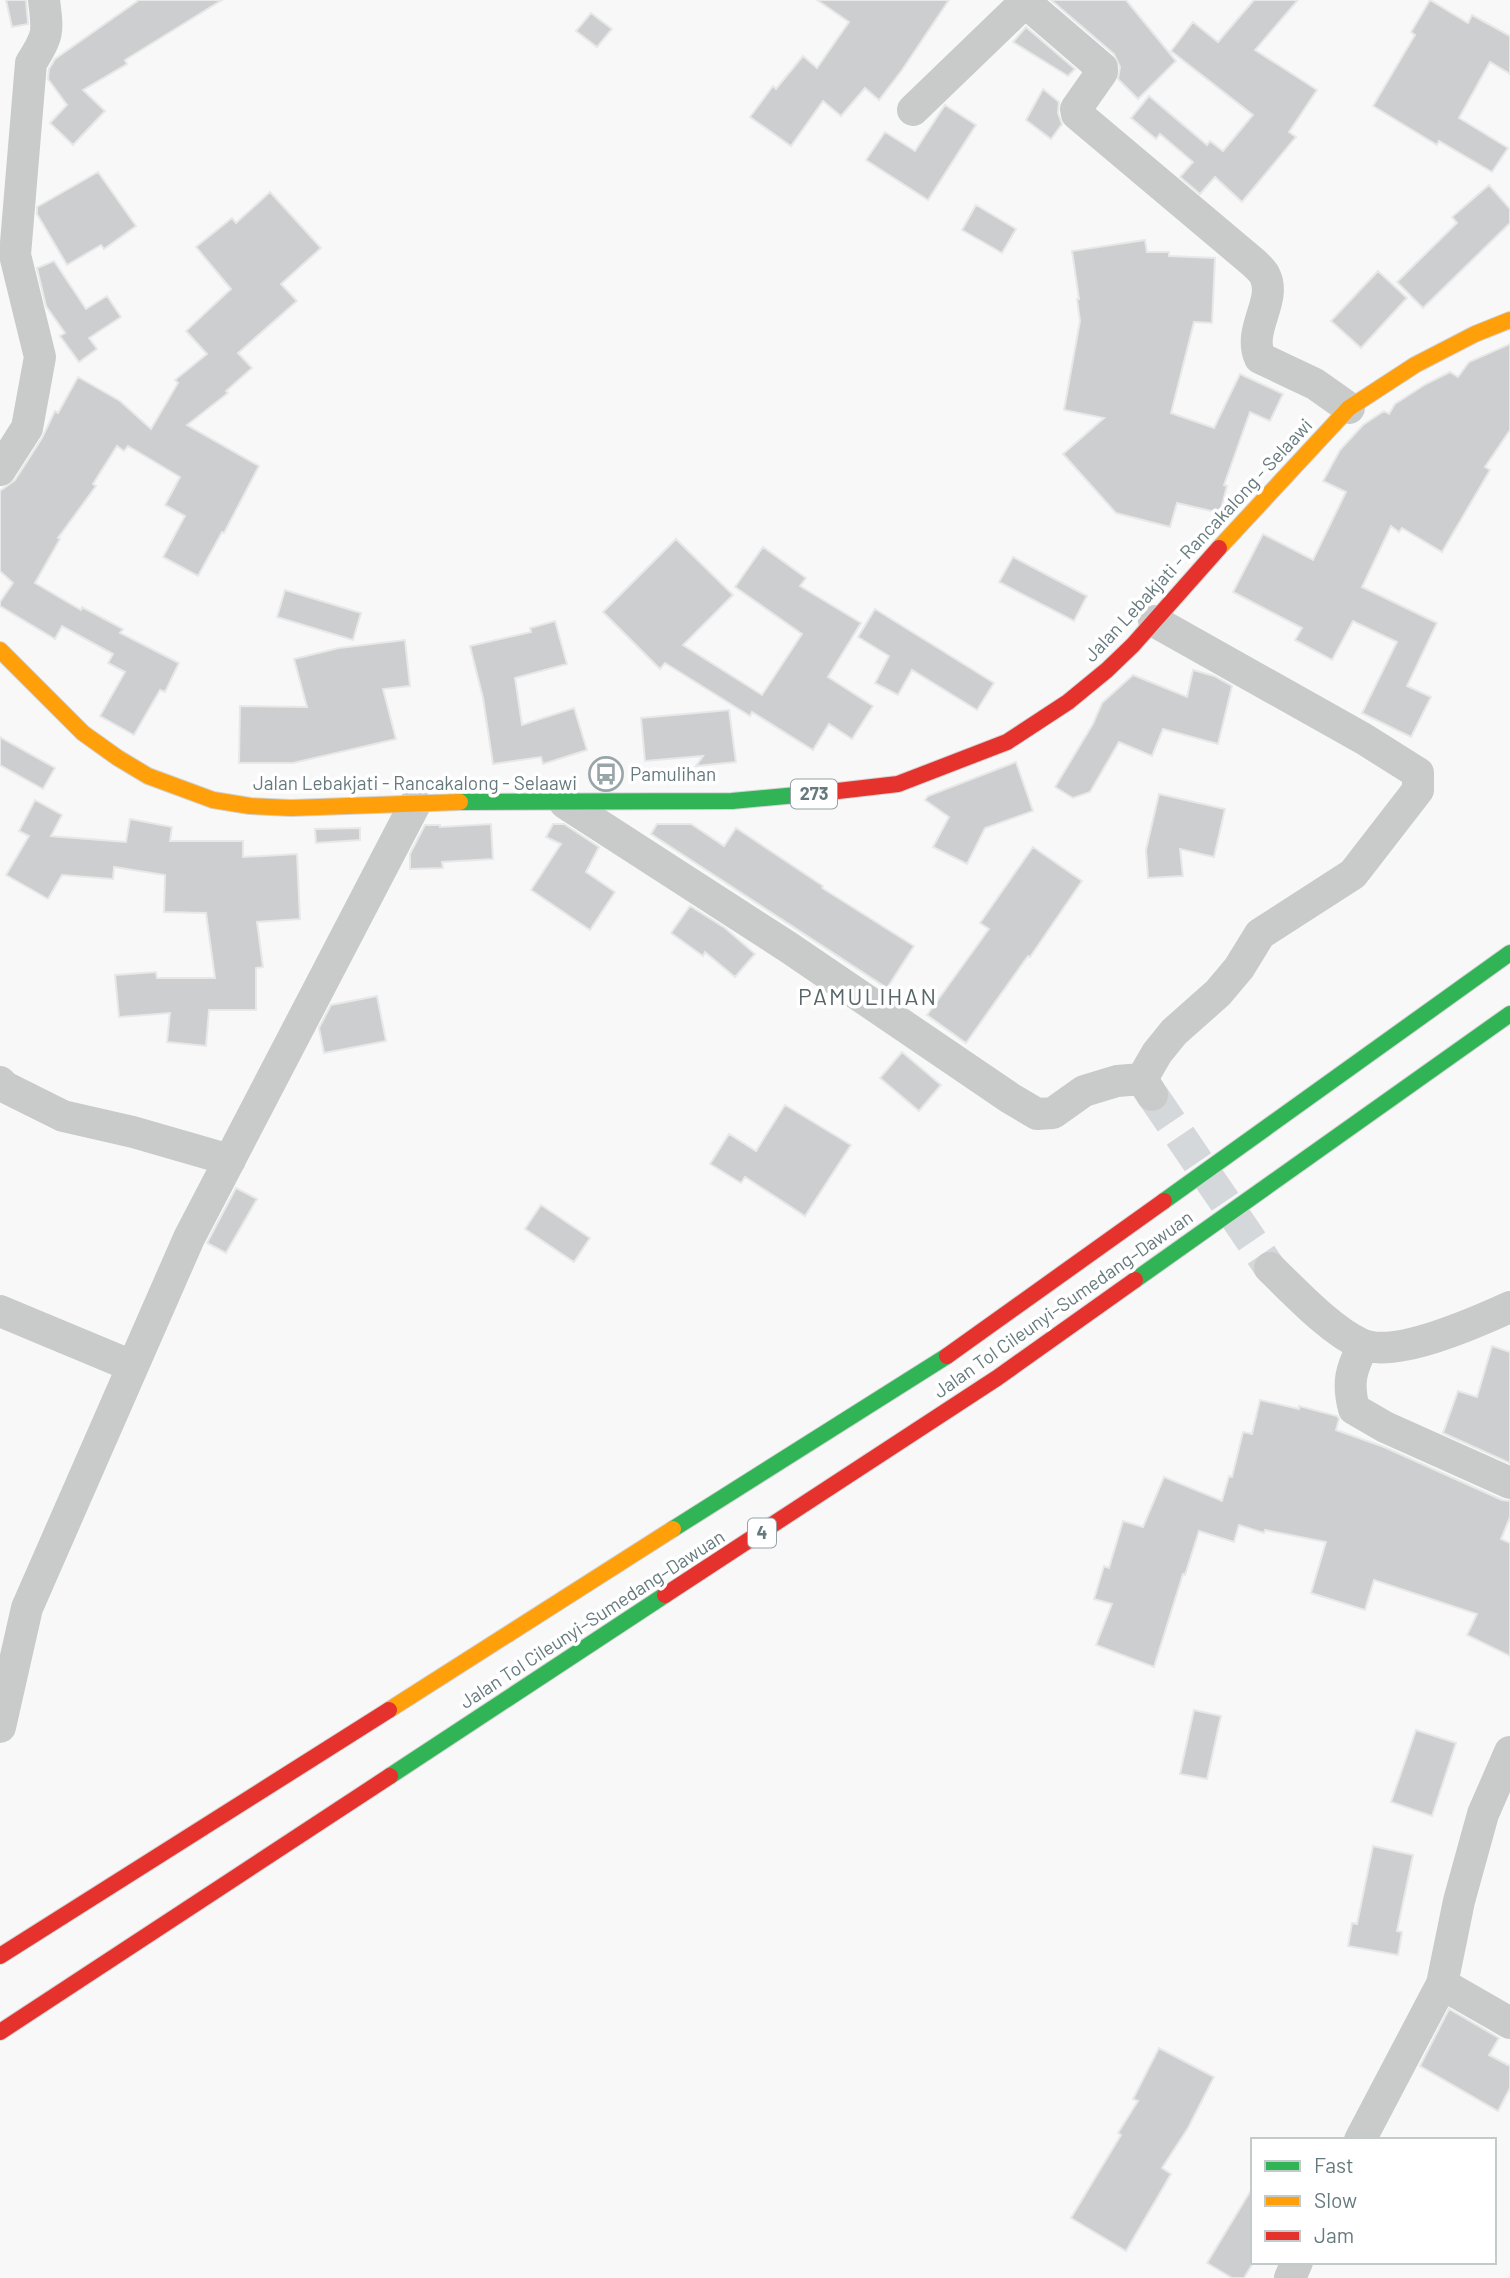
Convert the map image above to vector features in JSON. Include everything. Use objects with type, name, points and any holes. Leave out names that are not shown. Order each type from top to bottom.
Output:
[{"type":"main road","name":"Jalan Lebakjati - Rancakalong - Selaawi","points":[[0,650],[83,733],[148,776],[213,800],[250,806],[291,808],[415,804],[732,802],[898,784],[981,754],[1038,723],[1107,670],[1349,408],[1415,365],[1475,334],[1510,320]]},
{"type":"main road","name":"Jalan Tol Cileunyi–Sumedang–Dawuan","points":[[0,1956],[954,1351],[1510,953]]},
{"type":"main road","name":"Jalan Tol Cileunyi–Sumedang–Dawuan","points":[[0,2032],[997,1378],[1510,1014]]},
{"type":"street","points":[[0,470],[27,428],[40,357],[15,255],[31,63],[45,41],[48,30],[44,0]]},
{"type":"street","points":[[913,110],[1025,1],[1102,68],[1102,72],[1076,109],[1077,114],[1254,263],[1265,276],[1265,307],[1255,341],[1260,358],[1315,384],[1349,408]]},
{"type":"street","points":[[565,803],[788,947],[1037,1114],[1053,1113],[1084,1091],[1117,1081],[1148,1088],[1157,1053],[1174,1032],[1218,993],[1239,968],[1261,934],[1353,874],[1418,790],[1418,774],[1364,739],[1154,621]]},
{"type":"street","points":[[0,1727],[27,1608],[189,1238],[415,804]]},
{"type":"street","points":[[0,1082],[63,1116],[133,1132],[230,1160]]},
{"type":"street","points":[[1270,1268],[1340,1331],[1363,1345],[1386,1347],[1406,1344],[1463,1329],[1510,1307]]},
{"type":"street","points":[[0,1311],[132,1366]]},
{"type":"street","points":[[1363,1345],[1352,1367],[1349,1391],[1354,1409],[1385,1427],[1510,1483]]},
{"type":"street","points":[[1361,2138],[1442,1984],[1459,1901],[1483,1814],[1510,1752]]},
{"type":"street","points":[[1442,1984],[1510,2023]]},
{"type":"building","points":[[6,0],[26,0],[28,24],[12,27]]},
{"type":"building","points":[[139,0],[222,0],[125,60],[127,64],[83,90],[105,111],[73,145],[50,123],[67,105],[48,79],[49,69],[55,59]]},
{"type":"building","points":[[817,0],[949,0],[879,100],[865,88],[841,116],[823,101],[791,146],[750,117],[773,86],[776,89],[803,56],[817,68],[849,22]]},
{"type":"building","points":[[1051,0],[1126,0],[1176,61],[1138,99],[1118,79],[1120,67],[1114,54]]},
{"type":"building","points":[[1254,0],[1298,0],[1255,50],[1317,90],[1289,132],[1296,137],[1242,202],[1215,177],[1200,194],[1180,177],[1193,162],[1160,134],[1156,139],[1131,118],[1149,96],[1207,145],[1210,141],[1223,151],[1253,115],[1171,51],[1193,22],[1218,42]]},
{"type":"building","points":[[1430,0],[1468,23],[1472,15],[1510,36],[1510,74],[1490,62],[1459,118],[1508,148],[1492,172],[1439,141],[1437,145],[1373,106],[1415,35],[1411,32]]},
{"type":"building","points":[[591,13],[612,29],[597,47],[576,31]]},
{"type":"building","points":[[1026,27],[1075,69],[1068,76],[1013,42]]},
{"type":"building","points":[[1043,89],[1059,102],[1058,113],[1062,124],[1051,139],[1026,120]]},
{"type":"building","points":[[945,105],[976,125],[928,200],[866,160],[885,132],[915,151]]},
{"type":"building","points":[[98,172],[136,226],[104,249],[101,245],[67,265],[37,214],[37,207]]},
{"type":"building","points":[[1489,185],[1510,209],[1510,223],[1423,308],[1397,282],[1457,223],[1452,217]]},
{"type":"building","points":[[270,192],[321,248],[281,284],[297,301],[238,353],[252,368],[226,391],[228,393],[187,425],[259,466],[224,533],[222,532],[198,576],[163,557],[185,516],[165,505],[180,477],[128,446],[124,451],[117,446],[93,484],[96,486],[58,538],[60,539],[35,583],[81,610],[82,607],[123,629],[120,633],[179,663],[165,692],[160,690],[134,735],[100,716],[125,672],[108,663],[113,654],[62,626],[55,639],[0,606],[13,583],[0,571],[0,491],[15,480],[78,377],[120,401],[151,429],[178,383],[175,380],[207,354],[186,331],[231,289],[196,247],[232,218],[236,223]]},
{"type":"building","points":[[976,205],[1016,229],[1002,253],[962,230]]},
{"type":"building","points":[[1145,240],[1147,252],[1215,258],[1212,323],[1194,322],[1171,413],[1214,428],[1240,374],[1283,394],[1270,421],[1250,412],[1224,485],[1227,486],[1220,513],[1177,503],[1170,527],[1116,513],[1063,454],[1104,418],[1064,410],[1080,321],[1072,251]]},
{"type":"building","points":[[54,261],[86,309],[107,296],[121,317],[89,338],[97,349],[79,362],[60,336],[65,333],[46,306],[37,268]]},
{"type":"building","points":[[1378,271],[1407,298],[1361,348],[1331,321]]},
{"type":"building","points":[[1510,344],[1510,430],[1485,467],[1490,470],[1442,552],[1402,528],[1399,532],[1391,526],[1362,587],[1437,623],[1407,686],[1431,697],[1411,737],[1362,713],[1397,642],[1353,621],[1332,660],[1295,640],[1302,628],[1233,592],[1263,534],[1313,560],[1346,492],[1323,481],[1340,450],[1363,425],[1384,411],[1389,414],[1395,404],[1426,384],[1450,372],[1458,377],[1469,362]]},
{"type":"building","points":[[676,539],[733,595],[683,645],[762,695],[802,634],[735,587],[763,547],[806,578],[800,586],[861,623],[828,677],[873,706],[852,739],[829,724],[813,750],[752,712],[750,716],[665,663],[660,669],[603,612]]},
{"type":"building","points":[[1013,557],[1087,596],[1074,621],[999,582]]},
{"type":"building","points":[[285,590],[361,613],[353,640],[277,617]]},
{"type":"building","points":[[875,609],[994,683],[977,710],[912,670],[898,695],[875,683],[889,656],[858,637]]},
{"type":"building","points":[[555,621],[567,664],[515,678],[522,725],[574,708],[587,750],[543,764],[541,757],[493,764],[483,698],[470,646],[531,632],[530,628]]},
{"type":"building","points":[[405,640],[410,686],[383,689],[396,739],[293,763],[239,763],[240,706],[307,707],[294,659],[339,648]]},
{"type":"building","points":[[1193,670],[1214,676],[1232,686],[1218,744],[1163,729],[1152,756],[1119,742],[1090,792],[1073,798],[1055,787],[1093,724],[1102,703],[1133,675],[1187,697]]},
{"type":"building","points":[[729,710],[736,762],[696,766],[703,756],[645,761],[641,718]]},
{"type":"building","points":[[0,737],[55,768],[43,789],[0,765]]},
{"type":"building","points":[[1016,762],[1033,811],[985,828],[967,864],[933,847],[949,817],[925,800],[928,796]]},
{"type":"building","points":[[1159,794],[1225,809],[1214,857],[1180,849],[1183,876],[1148,878],[1146,850]]},
{"type":"building","points":[[35,800],[62,815],[51,836],[126,842],[130,819],[172,827],[170,841],[243,841],[243,857],[297,854],[300,919],[257,922],[263,967],[256,968],[256,1010],[209,1010],[206,1046],[167,1042],[170,1013],[119,1017],[115,975],[156,972],[157,978],[215,978],[206,913],[164,912],[165,875],[114,867],[113,879],[62,875],[48,899],[6,875],[29,836],[19,831]]},
{"type":"building","points":[[491,824],[493,859],[442,862],[443,868],[410,869],[410,854],[425,825],[440,827]]},
{"type":"building","points":[[553,824],[564,824],[599,847],[586,872],[615,892],[590,930],[531,890],[561,844],[546,837]]},
{"type":"building","points":[[657,824],[691,824],[724,846],[736,828],[823,886],[822,888],[914,946],[887,988],[651,834]]},
{"type":"building","points":[[360,828],[360,840],[316,843],[315,829]]},
{"type":"building","points":[[1033,847],[1082,881],[966,1043],[927,1015],[989,929],[980,923]]},
{"type":"building","points":[[690,906],[725,928],[755,954],[735,977],[705,952],[703,956],[671,933]]},
{"type":"building","points":[[377,996],[386,1041],[324,1053],[319,1028],[331,1005]]},
{"type":"building","points":[[902,1052],[941,1085],[919,1111],[880,1078]]},
{"type":"building","points":[[785,1105],[851,1145],[805,1216],[745,1177],[741,1183],[710,1164],[729,1134],[756,1151]]},
{"type":"building","points":[[236,1188],[257,1199],[226,1253],[207,1243]]},
{"type":"building","points":[[541,1205],[590,1238],[574,1262],[525,1229]]},
{"type":"building","points":[[1492,1346],[1510,1352],[1510,1463],[1443,1433],[1458,1391],[1477,1397]]},
{"type":"building","points":[[1260,1400],[1337,1416],[1339,1419],[1336,1430],[1384,1447],[1502,1500],[1510,1501],[1510,1517],[1501,1539],[1510,1543],[1510,1656],[1467,1635],[1477,1614],[1374,1580],[1365,1610],[1311,1593],[1326,1542],[1265,1530],[1264,1533],[1239,1525],[1234,1542],[1199,1531],[1154,1667],[1096,1645],[1112,1604],[1094,1599],[1104,1566],[1109,1568],[1123,1521],[1143,1527],[1164,1477],[1222,1501],[1229,1476],[1232,1477],[1243,1432],[1252,1434]]},
{"type":"building","points":[[1194,1710],[1221,1716],[1207,1779],[1180,1774]]},
{"type":"building","points":[[1416,1730],[1456,1743],[1432,1816],[1391,1802]]},
{"type":"building","points":[[1373,1846],[1413,1855],[1397,1931],[1402,1932],[1398,1955],[1348,1946],[1352,1923],[1357,1924]]},
{"type":"building","points":[[1449,2009],[1499,2038],[1489,2055],[1510,2066],[1510,2088],[1498,2111],[1420,2066]]},
{"type":"building","points":[[1159,2048],[1214,2077],[1188,2128],[1162,2168],[1171,2174],[1126,2251],[1071,2218],[1121,2135],[1118,2133],[1138,2101],[1133,2099]]},
{"type":"building","points":[[1251,2190],[1252,2264],[1244,2278],[1232,2278],[1207,2263]]},
{"type":"tunnel","points":[[1153,1096],[1270,1268]]},
{"type":"traffic: fast","points":[[460,802],[732,801],[829,792]]},
{"type":"traffic: fast","points":[[1164,1201],[1510,953]]},
{"type":"traffic: fast","points":[[1135,1280],[1510,1014]]},
{"type":"traffic: fast","points":[[673,1529],[947,1356]]},
{"type":"traffic: fast","points":[[390,1776],[665,1595]]},
{"type":"traffic: slow","points":[[1219,548],[1349,408],[1415,365],[1475,334],[1510,320]]},
{"type":"traffic: slow","points":[[0,650],[83,733],[118,758],[148,776],[213,800],[250,806],[291,808],[460,802]]},
{"type":"traffic: slow","points":[[389,1710],[673,1529]]},
{"type":"traffic: jam","points":[[829,792],[898,784],[1007,742],[1068,702],[1107,670],[1133,645],[1219,548]]},
{"type":"traffic: jam","points":[[947,1356],[1164,1201]]},
{"type":"traffic: jam","points":[[665,1595],[997,1378],[1135,1280]]},
{"type":"traffic: jam","points":[[0,1956],[389,1710]]},
{"type":"traffic: jam","points":[[0,2032],[390,1776]]},
{"type":"place","name":"Pamulihan","points":[[606,774]]},
{"type":"district","name":"PAMULIHAN","points":[[868,997]]}]
